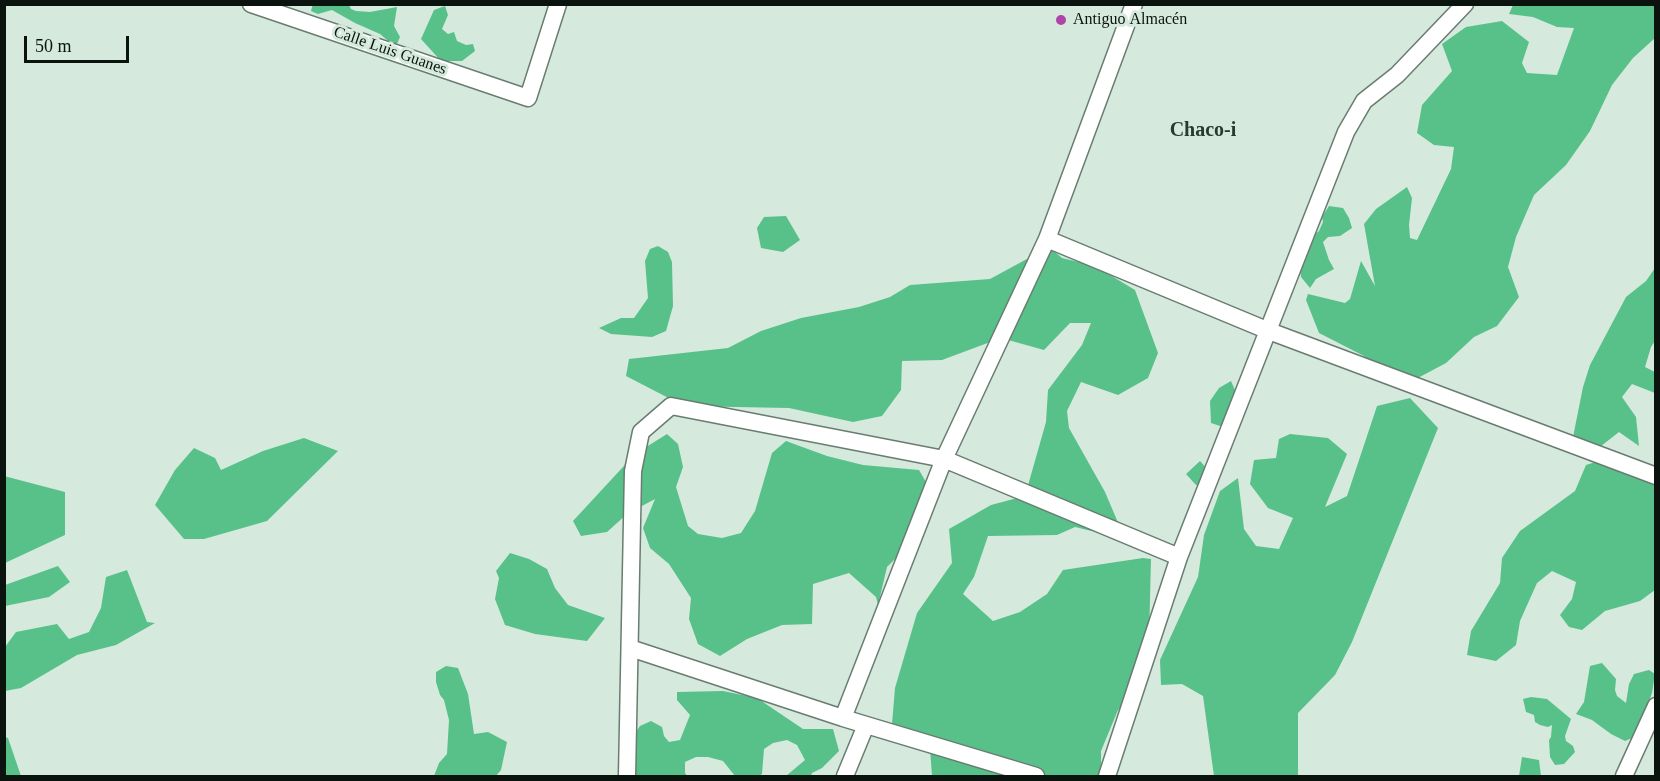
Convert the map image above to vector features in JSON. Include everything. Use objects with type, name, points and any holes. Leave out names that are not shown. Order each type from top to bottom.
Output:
[{"type":"street","name":"Calle Luis Guanes","points":[[251,4],[269,7],[528,98],[558,4]]},
{"type":"street","points":[[843,718],[944,459],[1047,239],[1134,4]]},
{"type":"street","points":[[1107,777],[1179,557],[1346,132],[1364,101],[1396,75],[1465,4]]},
{"type":"street","points":[[1047,239],[1269,331],[1656,476]]},
{"type":"street","points":[[627,777],[633,471],[641,432],[671,406],[944,459],[1179,557]]},
{"type":"street","points":[[630,648],[843,718],[1036,777]]},
{"type":"street","points":[[1624,777],[1656,706]]},
{"type":"street","points":[[846,777],[866,725]]},
{"type":"green space","points":[[313,4],[349,5],[356,11],[370,12],[397,7],[394,26],[400,37],[397,44],[393,45],[380,34],[332,10],[318,14],[311,11]]},
{"type":"green space","points":[[1513,5],[1655,5],[1655,38],[1633,58],[1612,85],[1590,131],[1566,165],[1534,195],[1516,237],[1508,267],[1519,297],[1497,326],[1474,337],[1446,363],[1401,387],[1383,384],[1364,356],[1319,333],[1306,300],[1308,294],[1345,303],[1350,299],[1361,261],[1375,286],[1364,224],[1376,209],[1407,187],[1412,198],[1410,238],[1417,240],[1451,169],[1454,147],[1434,145],[1417,133],[1422,105],[1452,71],[1442,44],[1466,27],[1502,21],[1529,42],[1522,63],[1527,73],[1557,75],[1574,28],[1557,27],[1533,17],[1509,14]]},
{"type":"green space","points":[[445,6],[448,15],[442,29],[448,34],[454,32],[457,41],[466,45],[473,44],[475,51],[462,61],[441,61],[421,39],[434,10]]},
{"type":"green space","points":[[1329,206],[1343,208],[1352,228],[1340,236],[1328,237],[1323,242],[1334,269],[1316,279],[1310,288],[1301,277],[1300,267]]},
{"type":"green space","points":[[786,216],[800,240],[783,252],[761,248],[757,228],[764,217]]},
{"type":"green space","points":[[658,246],[668,252],[672,262],[673,306],[666,331],[652,337],[611,334],[599,328],[621,318],[634,318],[648,298],[645,261],[650,249]]},
{"type":"green space","points":[[1049,247],[1062,258],[1095,266],[1135,290],[1158,353],[1148,378],[1118,395],[1081,382],[1067,411],[1069,428],[1105,492],[1125,539],[1075,527],[1057,535],[988,536],[974,577],[963,594],[993,621],[1020,612],[1047,594],[1063,570],[1143,558],[1151,559],[1148,679],[1118,710],[1101,751],[1101,776],[932,776],[930,749],[891,736],[895,688],[917,613],[952,563],[949,529],[991,505],[1025,496],[1046,422],[1048,390],[1082,345],[1091,323],[1070,323],[1044,350],[1001,338],[942,360],[902,361],[901,390],[882,416],[853,422],[789,408],[684,406],[626,376],[629,359],[728,348],[761,331],[801,318],[859,307],[890,297],[910,285],[990,279]]},
{"type":"green space","points":[[1655,268],[1655,341],[1645,367],[1655,372],[1655,393],[1632,384],[1622,397],[1636,417],[1639,446],[1619,432],[1596,450],[1571,447],[1583,387],[1590,365],[1626,297],[1646,281]]},
{"type":"green space","points":[[1231,381],[1238,397],[1226,428],[1211,423],[1210,401],[1219,388]]},
{"type":"green space","points":[[1410,398],[1438,428],[1352,642],[1335,675],[1298,713],[1298,776],[1214,776],[1203,696],[1182,684],[1161,685],[1160,660],[1198,577],[1204,535],[1220,491],[1238,478],[1244,529],[1256,546],[1279,549],[1293,518],[1268,508],[1250,484],[1254,460],[1276,458],[1279,439],[1290,434],[1328,438],[1347,454],[1325,507],[1347,496],[1377,406]]},
{"type":"green space","points":[[667,434],[678,444],[683,467],[676,487],[688,526],[698,534],[722,538],[741,533],[755,511],[772,453],[786,441],[827,456],[863,465],[919,470],[930,489],[904,550],[887,567],[878,605],[876,597],[849,573],[813,584],[812,624],[782,625],[747,639],[720,656],[698,644],[689,619],[691,598],[669,564],[650,548],[643,528],[655,499],[627,514],[607,532],[581,536],[573,521],[635,454]]},
{"type":"green space","points":[[304,438],[338,451],[267,521],[204,539],[184,539],[155,505],[175,470],[194,448],[215,458],[221,470],[263,451]]},
{"type":"green space","points":[[1605,459],[1643,474],[1655,466],[1655,590],[1640,601],[1605,611],[1582,630],[1569,627],[1560,615],[1572,599],[1576,582],[1552,571],[1537,583],[1520,621],[1516,645],[1496,661],[1467,655],[1471,631],[1500,583],[1502,558],[1520,531],[1575,491],[1586,465]]},
{"type":"green space","points":[[1200,461],[1209,471],[1201,488],[1186,474]]},
{"type":"green space","points":[[4,476],[65,492],[65,535],[5,563]]},
{"type":"green space","points":[[510,553],[529,559],[547,569],[555,588],[568,605],[605,618],[587,641],[535,634],[505,625],[495,599],[499,578],[496,571]]},
{"type":"green space","points":[[58,566],[70,582],[49,597],[5,606],[5,585]]},
{"type":"green space","points":[[127,570],[147,622],[155,623],[116,645],[77,655],[21,688],[5,691],[5,647],[16,632],[57,624],[69,639],[89,632],[101,608],[106,577]]},
{"type":"green space","points":[[1602,663],[1616,679],[1617,696],[1626,703],[1629,684],[1634,674],[1649,670],[1655,674],[1652,693],[1637,736],[1625,741],[1592,720],[1576,714],[1584,702],[1590,666]]},
{"type":"green space","points":[[446,666],[458,668],[468,694],[474,734],[488,732],[507,742],[501,770],[496,776],[434,776],[439,763],[447,754],[449,720],[436,682],[436,672]]},
{"type":"green space","points":[[723,691],[757,698],[803,729],[833,729],[839,751],[811,776],[786,776],[805,760],[797,745],[787,740],[773,743],[764,749],[762,774],[759,776],[735,776],[723,761],[696,757],[685,762],[687,776],[625,776],[631,739],[640,726],[651,721],[662,727],[664,736],[669,742],[680,740],[690,715],[677,700],[677,692]]},
{"type":"green space","points":[[1531,697],[1547,699],[1571,719],[1565,736],[1566,741],[1573,746],[1575,752],[1564,764],[1555,765],[1550,757],[1549,740],[1552,725],[1548,727],[1540,725],[1535,722],[1534,715],[1526,712],[1523,699]]},
{"type":"green space","points":[[4,737],[8,738],[21,776],[5,776]]},
{"type":"green space","points":[[1522,757],[1539,760],[1541,776],[1519,776]]},
{"type":"place","name":"Antiguo Almacén","points":[[1061,20]]},
{"type":"district","name":"Chaco-i","points":[[1203,131]]}]
